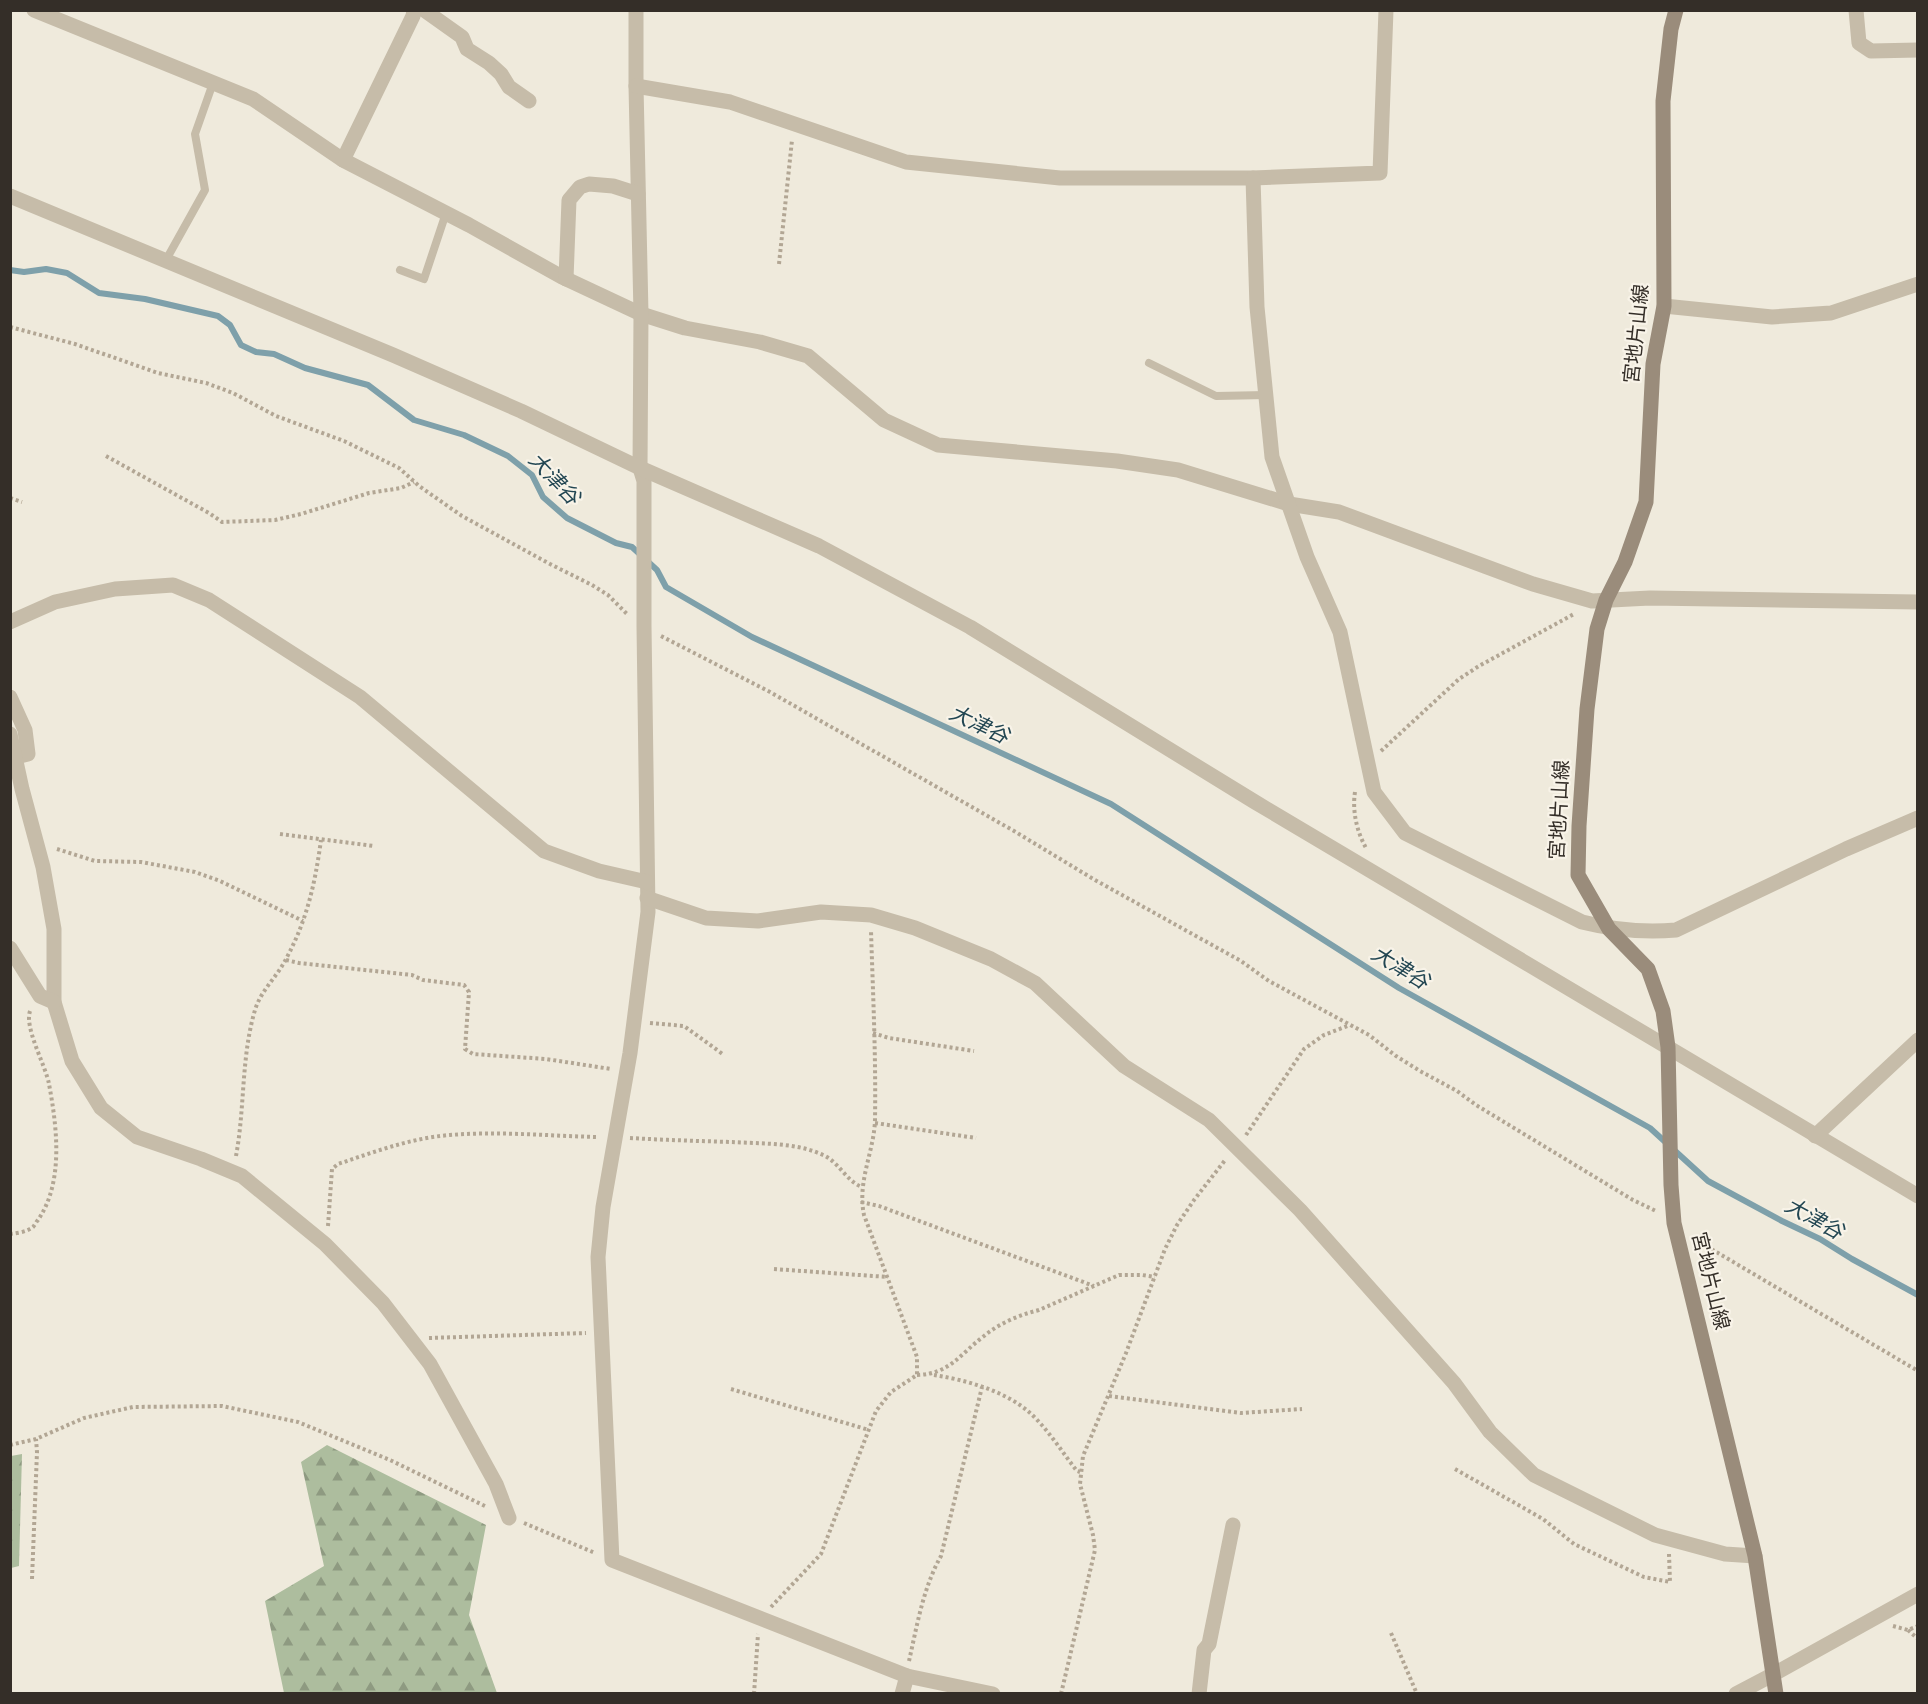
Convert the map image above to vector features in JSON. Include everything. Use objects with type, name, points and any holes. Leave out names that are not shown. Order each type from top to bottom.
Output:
[{"type":"main road","name":"宮地片山線","points":[[1676,10],[1671,29],[1663,101],[1665,306],[1653,364],[1646,502],[1624,562],[1599,600],[1587,709],[1578,875],[1609,928],[1648,969],[1664,1011],[1668,1047],[1674,1223],[1755,1556],[1776,1694]]},
{"type":"street","points":[[34,10],[253,99],[343,160],[566,279],[641,314],[685,328],[760,342],[808,357],[884,420],[938,445],[1117,461],[1178,470],[1289,504],[1339,512],[1533,584],[1599,600],[1650,598],[1917,602]]},
{"type":"street","points":[[343,160],[414,10]]},
{"type":"street","points":[[424,10],[462,37],[467,50],[489,63],[501,74],[509,87],[529,101]]},
{"type":"street","points":[[636,10],[648,912],[627,1072],[603,1207],[598,1257],[612,1560],[907,1676],[993,1694]]},
{"type":"street","points":[[636,86],[730,102],[906,162],[1060,178],[1253,178],[1380,173],[1386,10]]},
{"type":"street","points":[[1856,10],[1859,43],[1871,51],[1917,50]]},
{"type":"street","points":[[1253,178],[1257,307],[1272,457],[1307,557],[1340,632],[1374,792],[1405,833],[1582,922],[1650,933],[1676,930],[1846,849],[1917,819]]},
{"type":"street","points":[[566,279],[569,200],[580,188],[589,184],[613,186],[638,194]]},
{"type":"street","points":[[10,196],[500,401],[642,475],[819,546],[970,627],[1255,802],[1917,1196]]},
{"type":"street","points":[[1665,306],[1772,317],[1807,315],[1831,312],[1917,284]]},
{"type":"street","points":[[10,622],[55,602],[115,589],[173,585],[209,600],[360,697],[544,850],[599,871],[647,882]]},
{"type":"street","points":[[10,697],[25,729],[28,753],[16,757]]},
{"type":"street","points":[[10,734],[43,867],[54,929],[50,1000],[72,1061],[101,1108],[137,1137],[242,1176],[325,1244],[382,1303],[430,1364],[491,1474],[509,1518]]},
{"type":"street","points":[[647,898],[706,918],[758,921],[821,912],[871,915],[915,928],[990,959],[1035,983],[1124,1066],[1209,1120],[1300,1210],[1454,1383],[1490,1432],[1534,1475],[1655,1535],[1725,1554],[1755,1556]]},
{"type":"street","points":[[10,948],[40,996],[50,1000]]},
{"type":"street","points":[[1815,1136],[1917,1040]]},
{"type":"street","points":[[1199,1694],[1204,1650],[1209,1644],[1233,1525]]},
{"type":"street","points":[[1736,1694],[1917,1594]]},
{"type":"street","points":[[902,1694],[907,1676]]},
{"type":"lane","points":[[166,260],[205,190],[195,134],[213,83]]},
{"type":"lane","points":[[400,270],[424,279],[446,213]]},
{"type":"lane","points":[[1149,363],[1216,396],[1266,395]]},
{"type":"path","points":[[779,264],[794,124]]},
{"type":"path","points":[[10,327],[75,344],[158,373],[206,383],[233,393],[276,416],[344,441],[399,468],[414,482],[462,516],[608,595],[631,618],[644,626],[770,692],[1095,880],[1241,961],[1269,981],[1369,1035],[1420,1071],[1457,1090],[1476,1105],[1633,1200],[1666,1216],[1690,1236],[1917,1371]]},
{"type":"path","points":[[106,456],[222,522],[275,520],[369,493],[401,488],[414,482]]},
{"type":"path","points":[[10,498],[22,502]]},
{"type":"path","points":[[1378,875],[1376,860],[1361,839],[1354,800],[1360,777],[1376,756],[1459,679],[1599,600]]},
{"type":"path","points":[[280,834],[374,846]]},
{"type":"path","points":[[54,840],[57,850],[95,861],[141,862],[195,872],[220,881],[303,921]]},
{"type":"path","points":[[233,1172],[240,1135],[249,1037],[255,1008],[286,960],[309,906],[321,840]]},
{"type":"path","points":[[871,915],[875,1123],[861,1202],[917,1357],[917,1375]]},
{"type":"path","points":[[286,960],[412,975],[423,980],[464,985],[469,992],[465,1049],[473,1054],[546,1059],[627,1072]]},
{"type":"path","points":[[10,1234],[33,1227],[44,1212],[52,1189],[56,1135],[49,1083],[28,1020],[29,1013],[35,1004],[50,1000]]},
{"type":"path","points":[[634,1022],[684,1026],[724,1055]]},
{"type":"path","points":[[1061,1694],[1095,1550],[1080,1484],[1083,1456],[1109,1396],[1165,1249],[1177,1225],[1194,1200],[1236,1148],[1304,1049],[1324,1035],[1350,1025]]},
{"type":"path","points":[[873,1033],[889,1038],[974,1052]]},
{"type":"path","points":[[875,1123],[976,1138]]},
{"type":"path","points":[[325,1244],[332,1169],[338,1164],[388,1148],[449,1135],[780,1144],[806,1148],[825,1155],[836,1163],[855,1184],[862,1187]]},
{"type":"path","points":[[861,1202],[879,1206],[1095,1286]]},
{"type":"path","points":[[774,1269],[888,1277]]},
{"type":"path","points":[[933,1374],[956,1361],[983,1336],[1008,1320],[1039,1310],[1119,1275],[1155,1277]]},
{"type":"path","points":[[414,1343],[433,1337],[602,1334]]},
{"type":"path","points":[[754,1694],[759,1626],[762,1619],[821,1554],[876,1411],[891,1392],[917,1375],[933,1374],[995,1392],[1030,1413],[1080,1472]]},
{"type":"path","points":[[907,1676],[919,1617],[931,1575],[941,1556],[982,1387]]},
{"type":"path","points":[[731,1389],[869,1430]]},
{"type":"path","points":[[1109,1396],[1241,1413],[1302,1409]]},
{"type":"path","points":[[10,1445],[36,1439],[84,1418],[133,1407],[222,1406],[298,1422],[390,1460],[509,1518],[612,1560]]},
{"type":"path","points":[[32,1579],[36,1439]]},
{"type":"path","points":[[1455,1469],[1542,1519],[1574,1544],[1644,1578],[1670,1582],[1669,1539]]},
{"type":"path","points":[[1908,1630],[1917,1638]]},
{"type":"path","points":[[1391,1633],[1417,1694]]},
{"type":"green space","points":[[327,1445],[486,1525],[469,1615],[497,1693],[284,1693],[265,1601],[324,1566],[301,1462]]},
{"type":"green space","points":[[22,1454],[19,1566],[11,1568],[11,1456]]},
{"type":"waterway","name":"大津谷","points":[[10,270],[24,272],[46,269],[67,273],[99,293],[145,299],[218,316],[230,325],[241,345],[256,352],[274,354],[305,368],[368,385],[414,420],[464,435],[508,456],[532,475],[543,497],[567,518],[616,543],[632,547],[657,570],[666,587],[752,637],[1111,804],[1399,988],[1650,1128],[1708,1181],[1820,1239],[1918,1295]]}]
